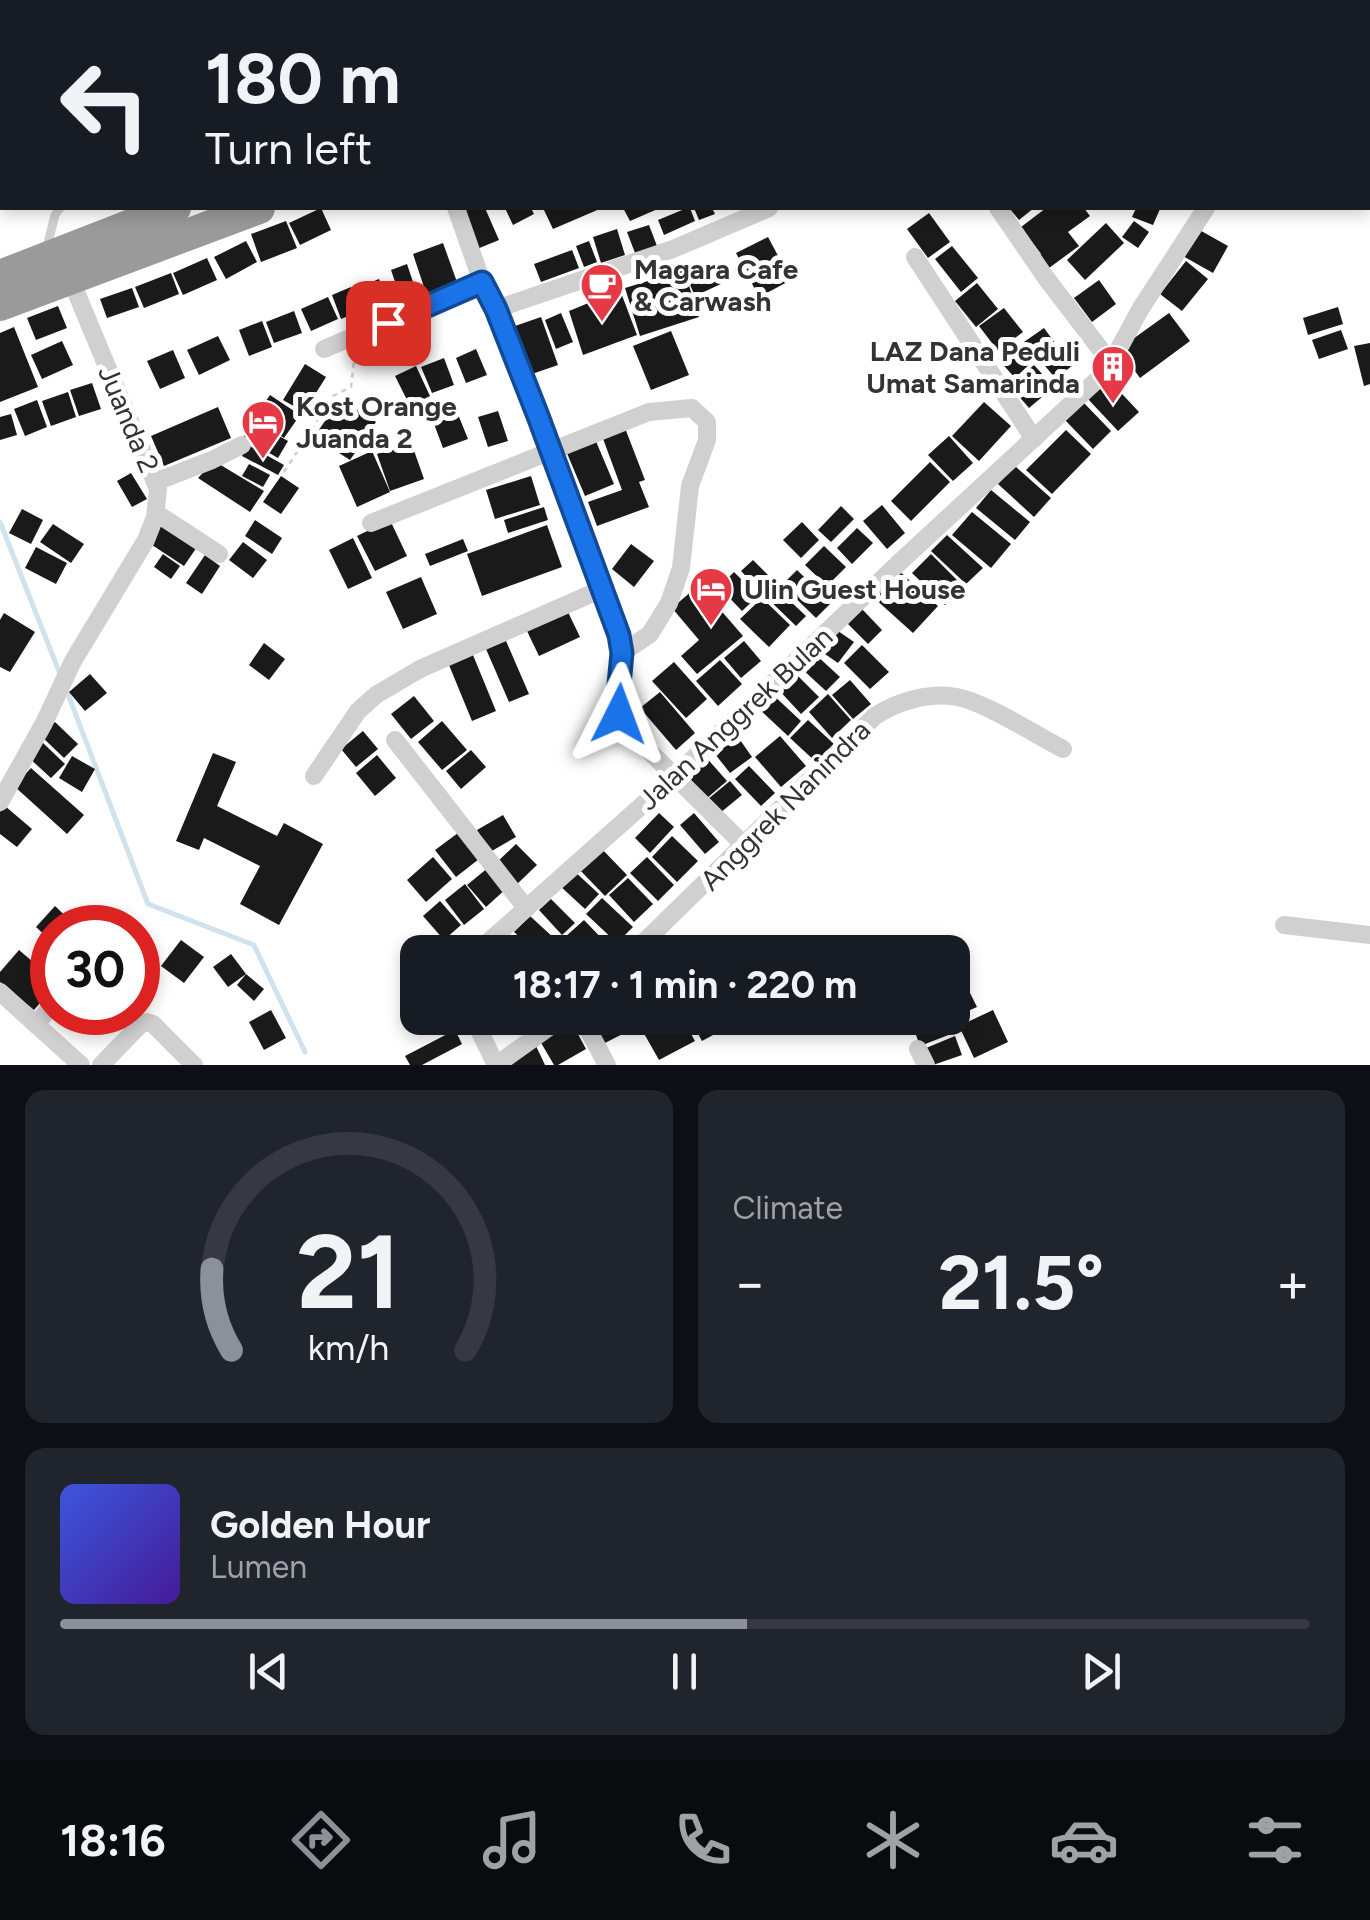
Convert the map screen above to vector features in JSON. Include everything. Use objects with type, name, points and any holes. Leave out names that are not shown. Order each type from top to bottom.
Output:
[{"type":"highway","points":[[0,276],[164,210]]},
{"type":"highway","points":[[0,306],[254,210]]},
{"type":"street","points":[[457,210],[619,635],[622,653],[617,706],[621,720],[744,846]]},
{"type":"street","points":[[496,309],[674,250],[764,210]]},
{"type":"street","points":[[999,210],[1111,363]]},
{"type":"street","name":"Jalan Anggrek Bulan","points":[[496,935],[675,776],[1098,379],[1205,210]]},
{"type":"street","points":[[915,256],[1034,439]]},
{"type":"street","name":"Juanda 2","points":[[0,802],[44,724],[73,661],[146,540],[159,496],[71,280]]},
{"type":"street","points":[[324,349],[482,282]]},
{"type":"street","points":[[370,524],[650,412],[692,408],[707,422],[707,440],[690,486],[681,568],[669,603],[650,634],[622,653]]},
{"type":"street","points":[[155,482],[242,445]]},
{"type":"street","points":[[156,513],[219,554]]},
{"type":"street","points":[[314,776],[358,712],[376,695],[420,670],[602,589]]},
{"type":"street","name":"Anggrek Nanindra","points":[[652,935],[875,716],[892,706],[934,696],[963,698],[1062,749]]},
{"type":"street","points":[[394,740],[526,908]]},
{"type":"street","points":[[1284,925],[1370,935]]},
{"type":"street","points":[[0,992],[30,1020]]},
{"type":"street","points":[[101,1065],[140,1025],[148,1022],[194,1065]]},
{"type":"street","points":[[47,1035],[80,1065]]},
{"type":"street","points":[[481,1035],[496,1065],[538,1035]]},
{"type":"street","points":[[591,1035],[607,1065]]},
{"type":"lane","points":[[44,258],[59,210]]},
{"type":"path","points":[[284,472],[333,396],[352,386],[357,337]]},
{"type":"building","points":[[322,210],[331,230],[300,245],[289,223]]},
{"type":"building","points":[[461,210],[486,210],[499,240],[477,249]]},
{"type":"building","points":[[506,210],[532,210],[534,214],[513,225]]},
{"type":"building","points":[[544,210],[597,210],[553,229]]},
{"type":"building","points":[[624,210],[655,210],[630,221]]},
{"type":"building","points":[[691,210],[695,221],[664,235],[658,220]]},
{"type":"building","points":[[695,210],[713,210],[715,214],[699,220]]},
{"type":"building","points":[[1011,210],[1032,210],[1019,220]]},
{"type":"building","points":[[1043,210],[1086,210],[1090,216],[1068,232],[1079,246],[1049,268],[1021,227]]},
{"type":"building","points":[[1135,210],[1160,210],[1153,225],[1132,217]]},
{"type":"building","points":[[929,213],[950,242],[928,258],[907,229]]},
{"type":"building","points":[[286,221],[297,248],[261,262],[251,234]]},
{"type":"building","points":[[1134,221],[1149,232],[1138,248],[1122,237]]},
{"type":"building","points":[[1106,223],[1124,243],[1085,280],[1067,260]]},
{"type":"building","points":[[649,225],[657,246],[635,253],[627,232]]},
{"type":"building","points":[[1196,228],[1228,246],[1213,273],[1181,255]]},
{"type":"building","points":[[617,229],[625,255],[601,263],[593,237]]},
{"type":"building","points":[[768,237],[791,280],[759,297],[736,253]]},
{"type":"building","points":[[246,241],[257,262],[226,279],[214,257]]},
{"type":"building","points":[[589,241],[597,262],[584,267],[576,246]]},
{"type":"building","points":[[443,243],[457,282],[426,293],[413,254]]},
{"type":"building","points":[[952,246],[978,278],[961,292],[935,259]]},
{"type":"building","points":[[572,250],[579,268],[541,282],[534,264]]},
{"type":"building","points":[[207,258],[217,280],[183,295],[173,273]]},
{"type":"building","points":[[713,261],[723,283],[695,296],[685,274]]},
{"type":"building","points":[[1186,261],[1208,279],[1182,311],[1160,294]]},
{"type":"building","points":[[407,264],[415,288],[399,294],[391,270]]},
{"type":"building","points":[[684,270],[699,317],[640,336],[625,288]]},
{"type":"building","points":[[171,273],[179,294],[144,308],[135,287]]},
{"type":"building","points":[[379,279],[387,298],[371,304],[364,285]]},
{"type":"building","points":[[1099,280],[1116,304],[1092,322],[1074,298]]},
{"type":"building","points":[[977,283],[998,309],[976,327],[955,301]]},
{"type":"building","points":[[351,287],[361,311],[341,319],[332,295]]},
{"type":"building","points":[[132,288],[139,307],[107,318],[100,299]]},
{"type":"building","name":"Magara Cafe & Carwash","points":[[620,290],[637,335],[583,355],[569,311]]},
{"type":"building","points":[[328,297],[338,319],[311,331],[301,309]]},
{"type":"building","points":[[58,306],[67,328],[36,340],[27,318]]},
{"type":"building","points":[[1338,307],[1343,324],[1308,335],[1303,318]]},
{"type":"building","points":[[1004,308],[1023,332],[998,351],[979,326]]},
{"type":"building","points":[[294,311],[302,333],[274,343],[266,322]]},
{"type":"building","points":[[561,313],[573,342],[556,349],[545,320]]},
{"type":"building","points":[[1169,313],[1190,341],[1140,378],[1119,349]]},
{"type":"building","points":[[541,317],[558,365],[532,374],[515,326]]},
{"type":"building","points":[[262,321],[272,347],[249,356],[239,330]]},
{"type":"building","points":[[14,327],[38,387],[0,402],[0,333]]},
{"type":"building","points":[[1044,328],[1055,343],[1034,357],[1024,342]]},
{"type":"building","points":[[1341,330],[1348,349],[1319,359],[1312,340]]},
{"type":"building","points":[[671,331],[689,375],[651,390],[633,346]]},
{"type":"building","points":[[218,336],[230,360],[199,375],[187,350]]},
{"type":"building","points":[[62,341],[73,365],[42,379],[31,355]]},
{"type":"building","points":[[1015,343],[1033,361],[1015,378],[998,359]]},
{"type":"building","points":[[1370,343],[1370,384],[1364,386],[1354,346]]},
{"type":"building","points":[[1058,345],[1074,364],[1056,379],[1040,360]]},
{"type":"building","points":[[476,349],[487,375],[466,383],[456,358]]},
{"type":"building","points":[[173,350],[185,378],[160,389],[147,361]]},
{"type":"building","points":[[444,358],[454,385],[432,393],[421,367]]},
{"type":"building","points":[[305,364],[326,377],[304,412],[283,400]]},
{"type":"building","points":[[1034,365],[1054,387],[1029,408],[1010,386]]},
{"type":"building","points":[[416,366],[430,396],[410,406],[395,376]]},
{"type":"building","name":"LAZ Dana Peduli Umat Samarinda","points":[[1108,379],[1139,412],[1118,431],[1087,398]]},
{"type":"building","points":[[92,383],[101,409],[79,416],[70,390]]},
{"type":"building","points":[[68,392],[76,417],[51,426],[42,401]]},
{"type":"building","points":[[270,395],[300,415],[284,438],[254,418]]},
{"type":"building","points":[[340,399],[376,422],[350,460],[314,437]]},
{"type":"building","points":[[37,400],[47,427],[25,436],[14,409]]},
{"type":"building","points":[[984,402],[1011,426],[979,461],[952,436]]},
{"type":"building","points":[[1084,403],[1111,431],[1093,449],[1065,420]]},
{"type":"building","points":[[218,407],[231,438],[164,466],[151,436]]},
{"type":"building","points":[[455,407],[468,439],[443,448],[431,416]]},
{"type":"building","points":[[498,411],[508,441],[488,447],[478,417]]},
{"type":"building","points":[[11,414],[17,435],[0,440],[0,417]]},
{"type":"building","points":[[253,421],[288,441],[278,458],[243,438]]},
{"type":"building","points":[[625,428],[645,480],[639,482],[649,507],[597,526],[588,502],[622,490],[602,436]]},
{"type":"building","points":[[1066,430],[1091,454],[1052,494],[1026,470]]},
{"type":"building","points":[[949,436],[973,463],[953,481],[928,455]]},
{"type":"building","points":[[595,439],[614,484],[585,496],[566,451]]},
{"type":"building","points":[[411,442],[424,479],[390,491],[377,454]]},
{"type":"building","name":"Kost Orange Juanda 2","points":[[248,445],[284,465],[278,475],[242,456]]},
{"type":"building","points":[[372,451],[390,492],[357,507],[339,466]]},
{"type":"building","points":[[214,461],[264,491],[250,512],[198,478]]},
{"type":"building","points":[[930,462],[950,482],[911,521],[891,501]]},
{"type":"building","points":[[249,464],[270,475],[263,487],[242,476]]},
{"type":"building","points":[[1015,466],[1051,498],[1034,517],[998,484]]},
{"type":"building","points":[[131,473],[147,499],[132,507],[117,481]]},
{"type":"building","points":[[281,476],[299,488],[281,514],[263,502]]},
{"type":"building","points":[[531,476],[540,505],[495,519],[486,490]]},
{"type":"building","points":[[991,490],[1030,522],[1015,540],[976,508]]},
{"type":"building","points":[[882,505],[905,533],[887,549],[863,521]]},
{"type":"building","points":[[841,506],[854,519],[831,542],[818,530]]},
{"type":"building","points":[[544,507],[548,520],[508,533],[504,520]]},
{"type":"building","points":[[22,509],[43,520],[31,544],[9,533]]},
{"type":"building","points":[[972,512],[1011,544],[991,568],[952,535]]},
{"type":"building","points":[[255,520],[282,538],[272,554],[245,536]]},
{"type":"building","points":[[390,520],[407,556],[375,571],[357,536]]},
{"type":"building","points":[[164,521],[199,544],[184,566],[149,543]]},
{"type":"building","points":[[802,522],[819,540],[801,558],[783,540]]},
{"type":"building","points":[[53,524],[84,544],[71,563],[40,542]]},
{"type":"building","points":[[547,525],[562,567],[482,596],[467,554]]},
{"type":"building","points":[[857,528],[873,543],[852,564],[837,548]]},
{"type":"building","points":[[947,535],[983,568],[966,584],[931,551]]},
{"type":"building","points":[[353,538],[372,578],[348,589],[329,550]]},
{"type":"building","points":[[463,539],[468,551],[430,566],[425,554]]},
{"type":"building","points":[[243,542],[267,560],[253,578],[229,560]]},
{"type":"building","points":[[631,544],[654,561],[634,587],[612,569]]},
{"type":"building","points":[[824,546],[846,567],[827,586],[805,565]]},
{"type":"building","points":[[36,547],[67,563],[56,584],[25,568]]},
{"type":"building","points":[[163,554],[180,566],[171,579],[154,567]]},
{"type":"building","points":[[931,554],[964,587],[945,605],[912,573]]},
{"type":"building","points":[[205,555],[220,566],[202,594],[186,583]]},
{"type":"building","points":[[753,560],[774,581],[762,593],[741,571]]},
{"type":"building","points":[[797,570],[831,603],[816,618],[782,585]]},
{"type":"building","points":[[898,570],[938,606],[913,633],[873,597]]},
{"type":"building","points":[[734,572],[758,596],[742,611],[719,587]]},
{"type":"building","points":[[421,577],[437,614],[403,629],[386,592]]},
{"type":"building","name":"Ulin Guest House","points":[[699,585],[743,636],[697,674],[681,656],[699,640],[672,608]]},
{"type":"building","points":[[773,585],[806,616],[796,626],[764,595]]},
{"type":"building","points":[[762,598],[790,625],[769,647],[740,619]]},
{"type":"building","points":[[862,609],[882,630],[868,644],[848,624]]},
{"type":"building","points":[[568,612],[580,637],[539,656],[527,631]]},
{"type":"building","points":[[4,613],[35,632],[10,672],[0,667],[0,620]]},
{"type":"building","points":[[838,631],[854,642],[838,663],[822,652]]},
{"type":"building","points":[[506,641],[529,694],[509,702],[486,649]]},
{"type":"building","points":[[744,641],[761,661],[741,678],[724,658]]},
{"type":"building","points":[[264,643],[285,659],[269,680],[249,665]]},
{"type":"building","points":[[862,645],[889,672],[870,689],[844,663]]},
{"type":"building","points":[[815,654],[840,677],[826,691],[802,669]]},
{"type":"building","points":[[473,655],[496,711],[472,721],[449,665]]},
{"type":"building","points":[[720,660],[742,684],[718,706],[696,681]]},
{"type":"building","points":[[674,662],[707,699],[686,718],[652,681]]},
{"type":"building","points":[[794,672],[819,697],[801,714],[777,688]]},
{"type":"building","points":[[90,674],[107,693],[85,711],[69,692]]},
{"type":"building","points":[[850,680],[871,704],[853,719],[832,695]]},
{"type":"building","points":[[660,692],[695,733],[676,750],[640,708]]},
{"type":"building","points":[[771,693],[801,721],[788,736],[757,707]]},
{"type":"building","points":[[828,694],[851,720],[832,738],[809,712]]},
{"type":"building","points":[[414,696],[434,721],[411,739],[391,714]]},
{"type":"building","points":[[808,720],[834,744],[817,763],[790,738]]},
{"type":"building","points":[[442,721],[467,750],[442,770],[418,742]]},
{"type":"building","points":[[55,722],[78,744],[64,758],[41,736]]},
{"type":"building","points":[[363,731],[378,749],[356,767],[341,749]]},
{"type":"building","points":[[780,736],[806,766],[781,787],[755,757]]},
{"type":"building","points":[[738,737],[752,757],[730,773],[715,754]]},
{"type":"building","points":[[42,742],[65,764],[51,778],[28,757]]},
{"type":"building","points":[[471,750],[486,767],[461,789],[446,771]]},
{"type":"building","points":[[213,753],[236,762],[217,806],[277,836],[284,823],[323,844],[279,925],[240,904],[260,866],[204,838],[199,850],[176,841]]},
{"type":"building","points":[[377,755],[396,778],[375,796],[356,773]]},
{"type":"building","points":[[704,755],[727,781],[706,799],[684,773]]},
{"type":"building","points":[[72,756],[95,769],[82,792],[59,778]]},
{"type":"building","points":[[749,766],[775,793],[761,806],[735,779]]},
{"type":"building","points":[[31,768],[84,815],[67,834],[14,786]]},
{"type":"building","points":[[730,781],[742,795],[720,813],[708,799]]},
{"type":"building","points":[[5,806],[32,829],[17,847],[0,834],[0,812]]},
{"type":"building","points":[[659,813],[674,827],[650,853],[635,838]]},
{"type":"building","points":[[694,813],[719,842],[705,854],[680,825]]},
{"type":"building","points":[[503,815],[516,837],[490,852],[477,830]]},
{"type":"building","points":[[458,833],[479,859],[456,877],[435,850]]},
{"type":"building","points":[[672,836],[698,861],[677,882],[652,857]]},
{"type":"building","points":[[516,844],[537,865],[515,886],[494,865]]},
{"type":"building","points":[[599,846],[627,875],[605,896],[577,867]]},
{"type":"building","points":[[433,857],[452,879],[426,902],[407,880]]},
{"type":"building","points":[[647,857],[674,885],[658,901],[630,873]]},
{"type":"building","points":[[489,867],[507,888],[486,907],[467,885]]},
{"type":"building","points":[[573,870],[599,894],[585,909],[559,885]]},
{"type":"building","points":[[628,878],[653,904],[634,922],[609,895]]},
{"type":"building","points":[[465,884],[484,909],[464,925],[445,900]]},
{"type":"building","points":[[602,898],[633,927],[625,935],[608,935],[586,914]]},
{"type":"building","points":[[551,899],[575,923],[562,935],[539,910]]},
{"type":"building","points":[[440,901],[461,925],[450,935],[440,935],[423,916]]},
{"type":"building","points":[[530,916],[551,935],[517,935],[514,932]]},
{"type":"building","points":[[584,920],[598,935],[567,935]]},
{"type":"building","points":[[181,940],[204,957],[184,983],[161,966]]},
{"type":"building","points":[[19,950],[30,959],[30,1007],[0,982],[0,972]]},
{"type":"building","points":[[231,954],[246,974],[228,987],[213,967]]},
{"type":"building","points":[[246,974],[264,989],[254,1001],[237,985]]},
{"type":"building","points":[[271,1010],[286,1038],[264,1050],[249,1022]]},
{"type":"building","points":[[993,1010],[1008,1042],[974,1058],[963,1035],[970,1035],[970,1021]]},
{"type":"building","points":[[445,1035],[458,1035],[462,1044],[422,1065],[410,1065],[405,1056]]},
{"type":"building","points":[[551,1035],[578,1035],[586,1049],[554,1065],[540,1041]]},
{"type":"building","points":[[598,1035],[621,1035],[603,1044]]},
{"type":"building","points":[[645,1035],[692,1035],[695,1041],[659,1060]]},
{"type":"building","points":[[916,1035],[948,1035],[920,1046]]},
{"type":"building","points":[[955,1036],[962,1055],[933,1065],[926,1048]]},
{"type":"building","points":[[536,1046],[545,1065],[506,1065]]},
{"type":"waterway","points":[[0,522],[60,674]]},
{"type":"waterway","points":[[66,689],[148,904],[254,945],[305,1052]]},
{"type":"place","name":"Magara Cafe & Carwash","points":[[602,323]]},
{"type":"place","name":"LAZ Dana Peduli Umat Samarinda","points":[[1113,405]]},
{"type":"place","name":"Kost Orange Juanda 2","points":[[263,460]]},
{"type":"place","name":"Ulin Guest House","points":[[711,627]]},
{"type":"route","points":[[388,323],[482,282],[538,416],[619,635],[619,714]]}]
